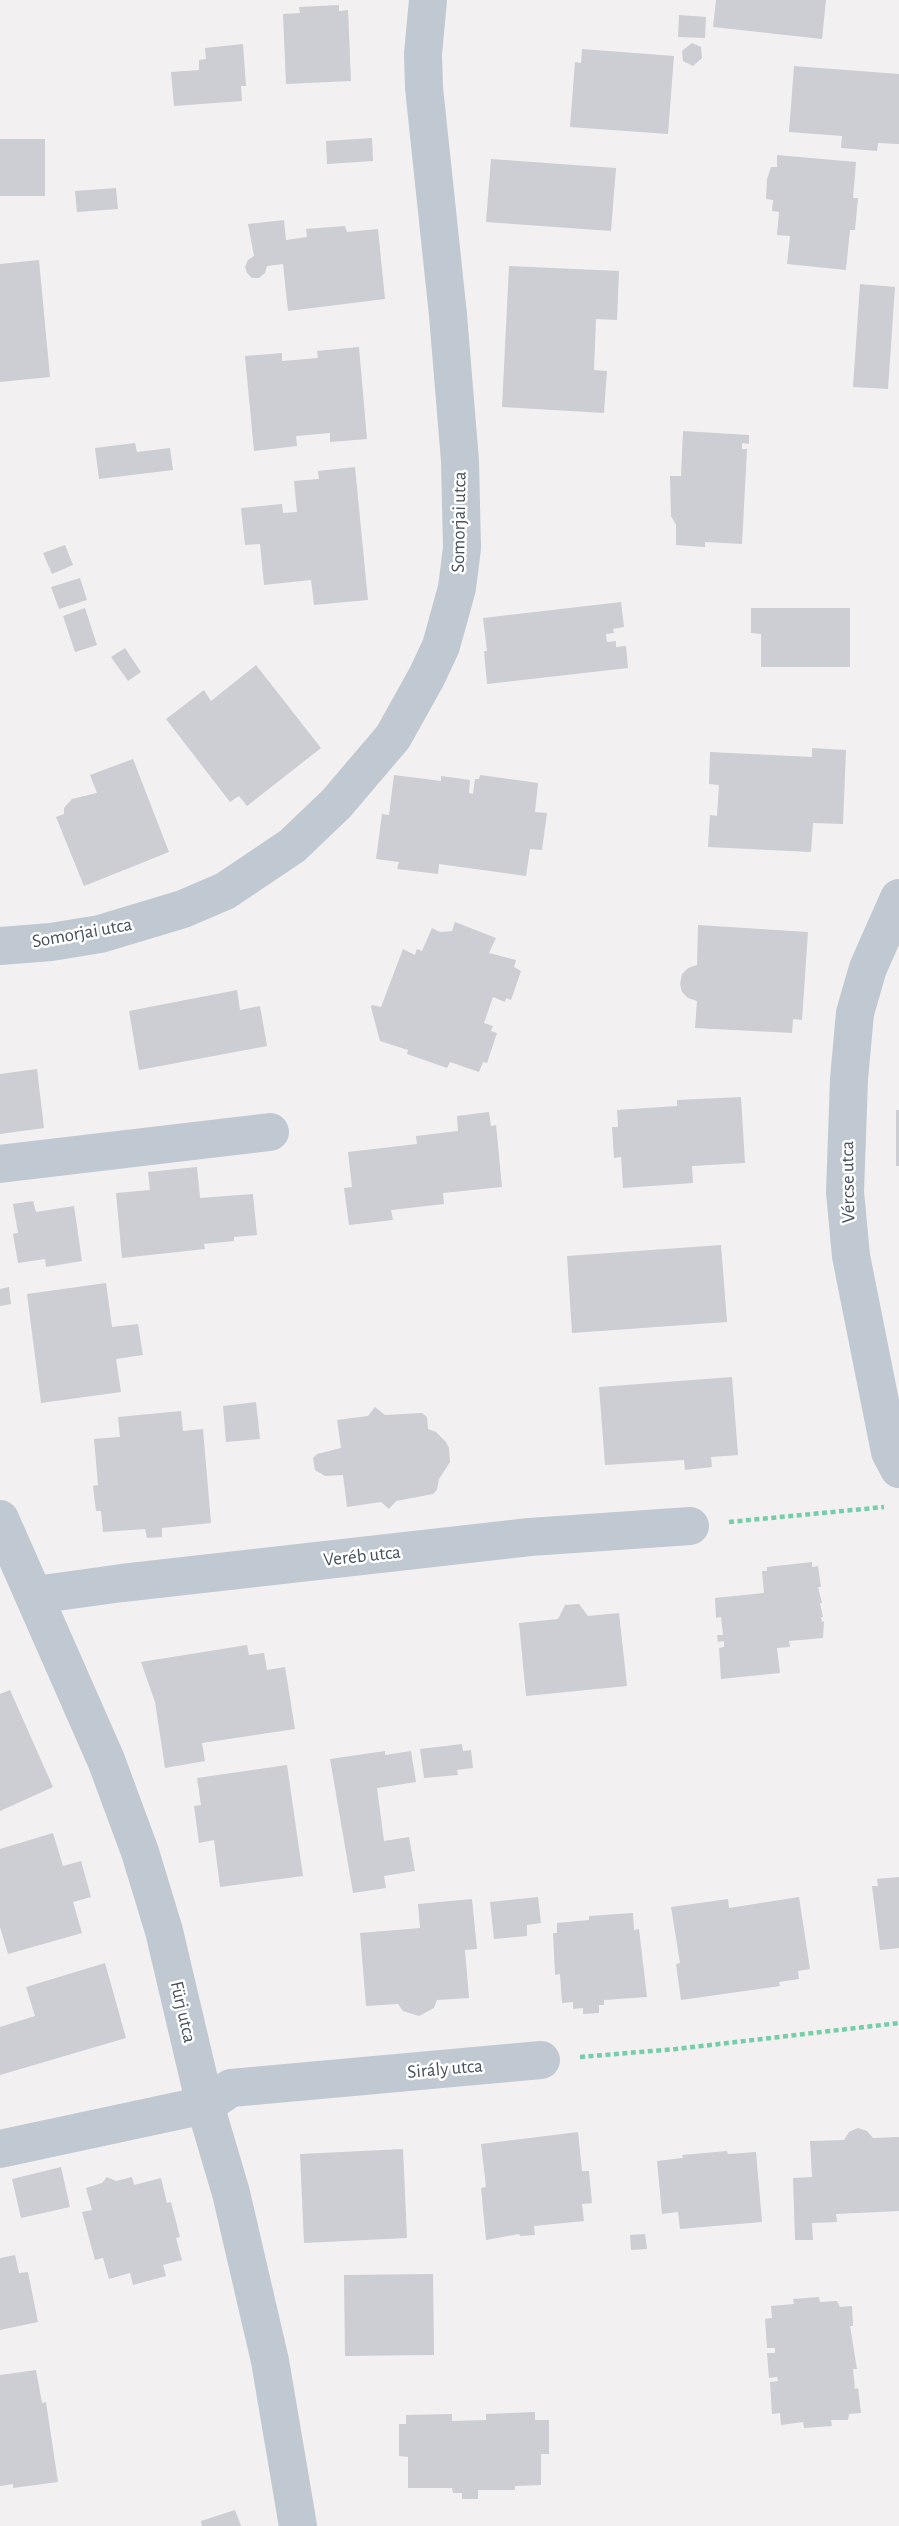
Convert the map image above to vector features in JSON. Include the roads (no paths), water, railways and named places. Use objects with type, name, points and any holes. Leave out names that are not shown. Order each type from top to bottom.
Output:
[{"type":"street","name":"Somorjai utca","points":[[0,946],[51,942],[100,934],[144,922],[225,891],[253,873],[312,829],[354,785],[393,737],[441,646],[457,588],[462,548],[460,461],[448,315],[424,88],[423,54],[428,0]]},
{"type":"street","name":"Vércse utca","points":[[899,898],[868,968],[855,1013],[849,1079],[845,1192],[854,1269],[890,1452],[899,1469]]},
{"type":"street","points":[[0,1164],[270,1132]]},
{"type":"street","name":"Fürj utca","points":[[0,1519],[106,1760],[140,1852],[164,1931],[205,2105],[231,2193],[270,2361],[298,2526]]},
{"type":"street","name":"Veréb utca","points":[[34,1595],[516,1538],[690,1526]]},
{"type":"street","name":"Sirály utca","points":[[0,2149],[205,2105],[231,2088],[541,2060]]}]
